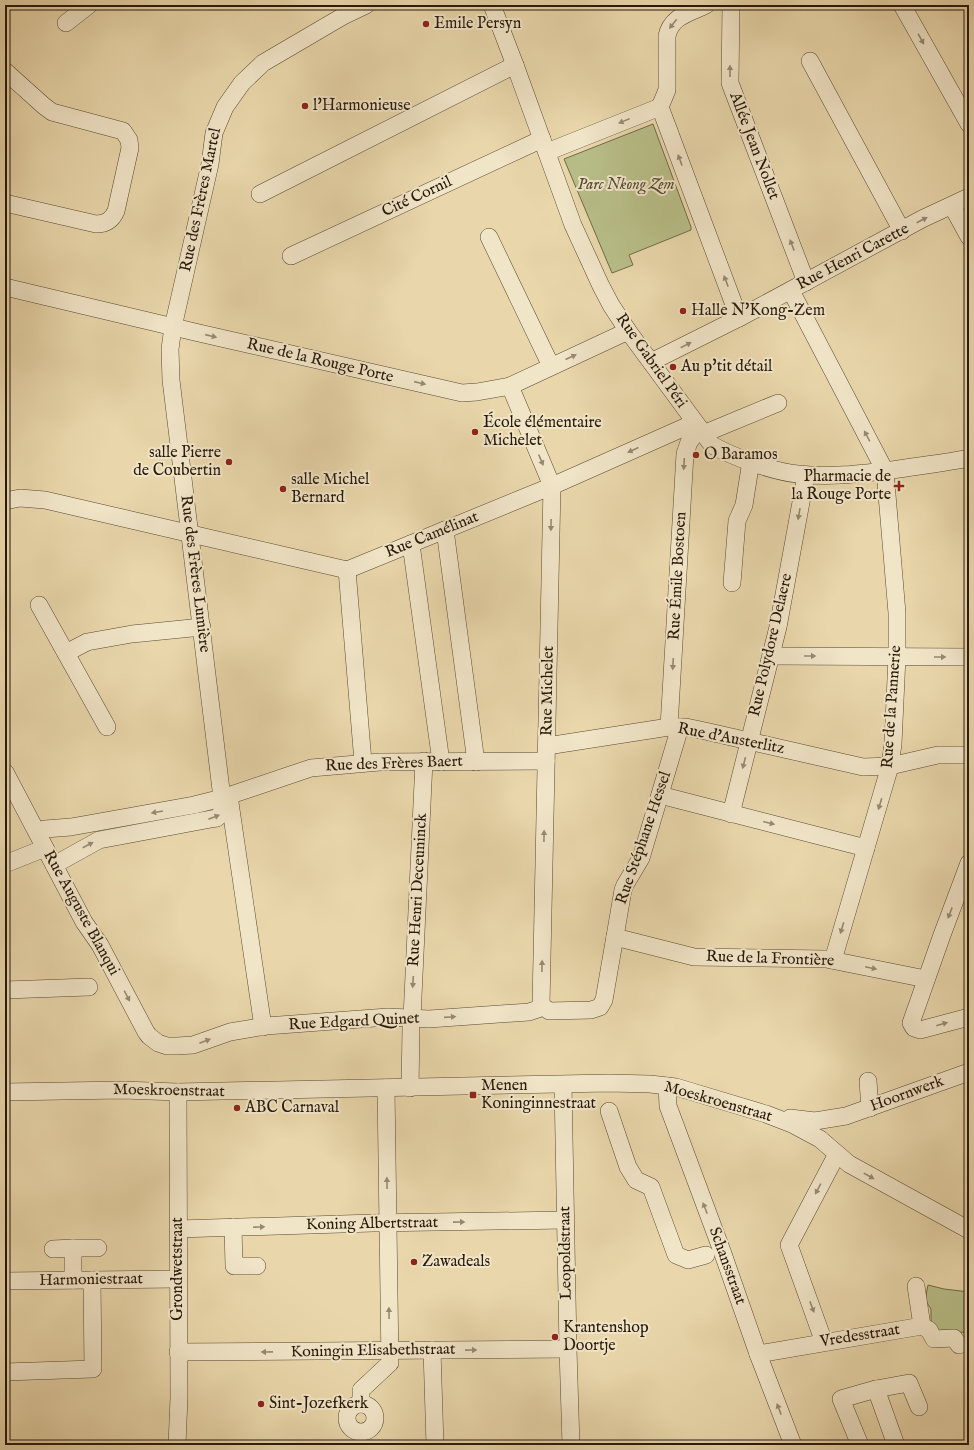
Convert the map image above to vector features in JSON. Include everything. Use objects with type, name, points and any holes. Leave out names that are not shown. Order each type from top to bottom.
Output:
[{"type":"street","points":[[66,23],[89,5]]},
{"type":"street","name":"Rue des Frères Martel","points":[[173,327],[210,164],[214,133],[225,107],[242,83],[263,63],[338,19],[366,5]]},
{"type":"street","name":"Rue Gabriel Péri","points":[[492,5],[573,225],[590,264],[611,304],[628,331],[712,445],[779,471],[806,475],[885,471],[969,458]]},
{"type":"street","points":[[706,5],[678,18],[669,28],[667,36],[667,90],[660,107],[739,318]]},
{"type":"street","name":"Allée Jean Nollet","points":[[731,5],[730,78],[732,88],[806,282]]},
{"type":"street","points":[[902,5],[969,124]]},
{"type":"street","points":[[810,61],[902,231]]},
{"type":"street","points":[[260,194],[515,65]]},
{"type":"street","points":[[5,71],[52,112],[123,131],[128,137],[130,148],[116,210],[113,217],[108,222],[96,224],[5,202]]},
{"type":"street","name":"Cité Cornil","points":[[291,256],[544,146],[660,107]]},
{"type":"street","name":"Rue Henri Carette","points":[[651,362],[739,318],[969,197]]},
{"type":"street","points":[[952,206],[969,237]]},
{"type":"street","points":[[489,237],[551,366]]},
{"type":"street","name":"Rue de la Rouge Porte","points":[[5,287],[455,391],[477,392],[510,386],[628,331]]},
{"type":"street","points":[[791,291],[885,471]]},
{"type":"street","name":"Rue des Frères Lumière","points":[[173,327],[170,349],[172,380],[190,535],[226,797],[263,1027]]},
{"type":"street","name":"Rue Michelet","points":[[510,386],[552,486],[541,1005]]},
{"type":"street","name":"Rue Camélinat","points":[[346,570],[552,486],[699,429],[778,403]]},
{"type":"street","name":"Rue Émile Bostoen","points":[[675,727],[685,454],[689,442],[699,429]]},
{"type":"street","points":[[732,583],[737,521],[744,505],[751,461]]},
{"type":"street","name":"Rue de la Pannerie","points":[[833,960],[890,766],[893,744],[897,657],[897,602],[885,471]]},
{"type":"street","name":"Rue Polydore Delaere","points":[[731,814],[781,613],[806,475]]},
{"type":"street","points":[[5,501],[20,498],[41,499],[190,535],[346,570],[364,762]]},
{"type":"street","points":[[445,530],[476,762]]},
{"type":"street","points":[[411,544],[441,762]]},
{"type":"street","points":[[39,605],[107,727]]},
{"type":"street","points":[[66,653],[87,642],[132,634],[202,627]]},
{"type":"street","points":[[771,656],[969,657]]},
{"type":"street","name":"Rue d'Austerlitz","points":[[546,754],[675,727],[705,731],[857,767],[877,768],[938,755],[969,755]]},
{"type":"street","name":"Rue Stéphane Hessel","points":[[541,1005],[546,1010],[555,1011],[591,1010],[600,1007],[604,1000],[623,890],[641,858],[660,795],[675,727]]},
{"type":"street","name":"Rue des Frères Baert","points":[[36,831],[181,808],[226,797],[311,768],[364,762],[476,762],[546,754]]},
{"type":"street","name":"Rue Henri Deceuninck","points":[[410,1088],[411,1023],[424,762]]},
{"type":"street","name":"Rue Auguste Blanqui","points":[[5,772],[84,922],[100,945],[146,1032],[153,1040],[167,1046]]},
{"type":"street","points":[[660,795],[866,848]]},
{"type":"street","points":[[54,865],[99,840],[217,818],[223,811],[226,797]]},
{"type":"street","points":[[5,864],[45,848]]},
{"type":"street","points":[[969,863],[926,979],[912,1020],[912,1025],[914,1028],[922,1030],[969,1016]]},
{"type":"street","name":"Rue de la Frontière","points":[[615,937],[694,957],[833,960],[926,979]]},
{"type":"street","points":[[5,990],[89,987]]},
{"type":"street","name":"Rue Edgard Quinet","points":[[167,1046],[193,1045],[230,1032],[263,1027],[388,1017],[411,1023],[429,1019],[529,1012],[538,1009],[541,1005]]},
{"type":"street","name":"Hoornwerk","points":[[766,1114],[815,1121],[846,1116],[969,1072]]},
{"type":"street","points":[[868,1081],[870,1108]]},
{"type":"street","name":"Moeskroenstraat","points":[[5,1092],[122,1090],[178,1092],[616,1083],[666,1086],[766,1114],[810,1133],[829,1146],[849,1164],[969,1230]]},
{"type":"street","name":"Leopoldstraat","points":[[563,1085],[571,1445]]},
{"type":"street","name":"Schansstraat","points":[[666,1086],[668,1106],[722,1251],[758,1354],[793,1445]]},
{"type":"street","points":[[361,1404],[361,1390],[390,1363],[386,1088]]},
{"type":"street","name":"Grondwetstraat","points":[[177,1445],[178,1092]]},
{"type":"street","name":"Schansstraat","points":[[609,1110],[628,1167],[636,1180],[651,1186],[676,1255],[688,1260],[706,1255]]},
{"type":"street","points":[[823,1342],[789,1245],[837,1154],[834,1147],[833,1136],[835,1129],[846,1116]]},
{"type":"street","name":"Koning Albertstraat","points":[[178,1229],[565,1220]]},
{"type":"street","points":[[233,1227],[234,1266],[257,1266]]},
{"type":"street","points":[[73,1248],[73,1280]]},
{"type":"street","points":[[54,1249],[98,1248]]},
{"type":"street","name":"Harmoniestraat","points":[[5,1281],[177,1279]]},
{"type":"street","points":[[5,1372],[93,1369],[92,1280]]},
{"type":"street","name":"Vredesstraat","points":[[758,1354],[922,1326],[916,1286]]},
{"type":"street","points":[[922,1326],[929,1330],[934,1339],[954,1338],[959,1345]]},
{"type":"street","name":"Koningin Elisabethstraat","points":[[178,1352],[390,1352],[432,1350],[568,1349]]},
{"type":"street","points":[[432,1350],[435,1445]]},
{"type":"street","points":[[860,1445],[841,1399],[876,1389],[908,1383],[919,1407]]},
{"type":"street","points":[[876,1389],[896,1445]]},
{"type":"green space","name":"Parc Nkong Zem","points":[[653,124],[691,230],[629,255],[633,265],[612,273],[564,159]]},
{"type":"green space","points":[[928,1285],[944,1289],[969,1292],[969,1332],[937,1333],[931,1325],[931,1309],[925,1300]]},
{"type":"place","name":"Emile Persyn","points":[[426,24]]},
{"type":"place","name":"l'Harmonieuse","points":[[305,106]]},
{"type":"place","name":"Halle N'Kong-Zem","points":[[683,311]]},
{"type":"place","name":"Au p'tit détail","points":[[673,367]]},
{"type":"place","name":"École élémentaire Michelet","points":[[475,432]]},
{"type":"place","name":"O Baramos","points":[[696,455]]},
{"type":"place","name":"salle Pierre de Coubertin","points":[[229,462]]},
{"type":"place","name":"Pharmacie de la Rouge Porte","points":[[899,486]]},
{"type":"place","name":"salle Michel Bernard","points":[[283,489]]},
{"type":"place","name":"Menen Koninginnestraat","points":[[473,1095]]},
{"type":"place","name":"ABC Carnaval","points":[[237,1108]]},
{"type":"place","name":"Zawadeals","points":[[414,1262]]},
{"type":"place","name":"Krantenshop Doortje","points":[[555,1337]]},
{"type":"place","name":"Sint-Jozefkerk","points":[[261,1404]]}]
